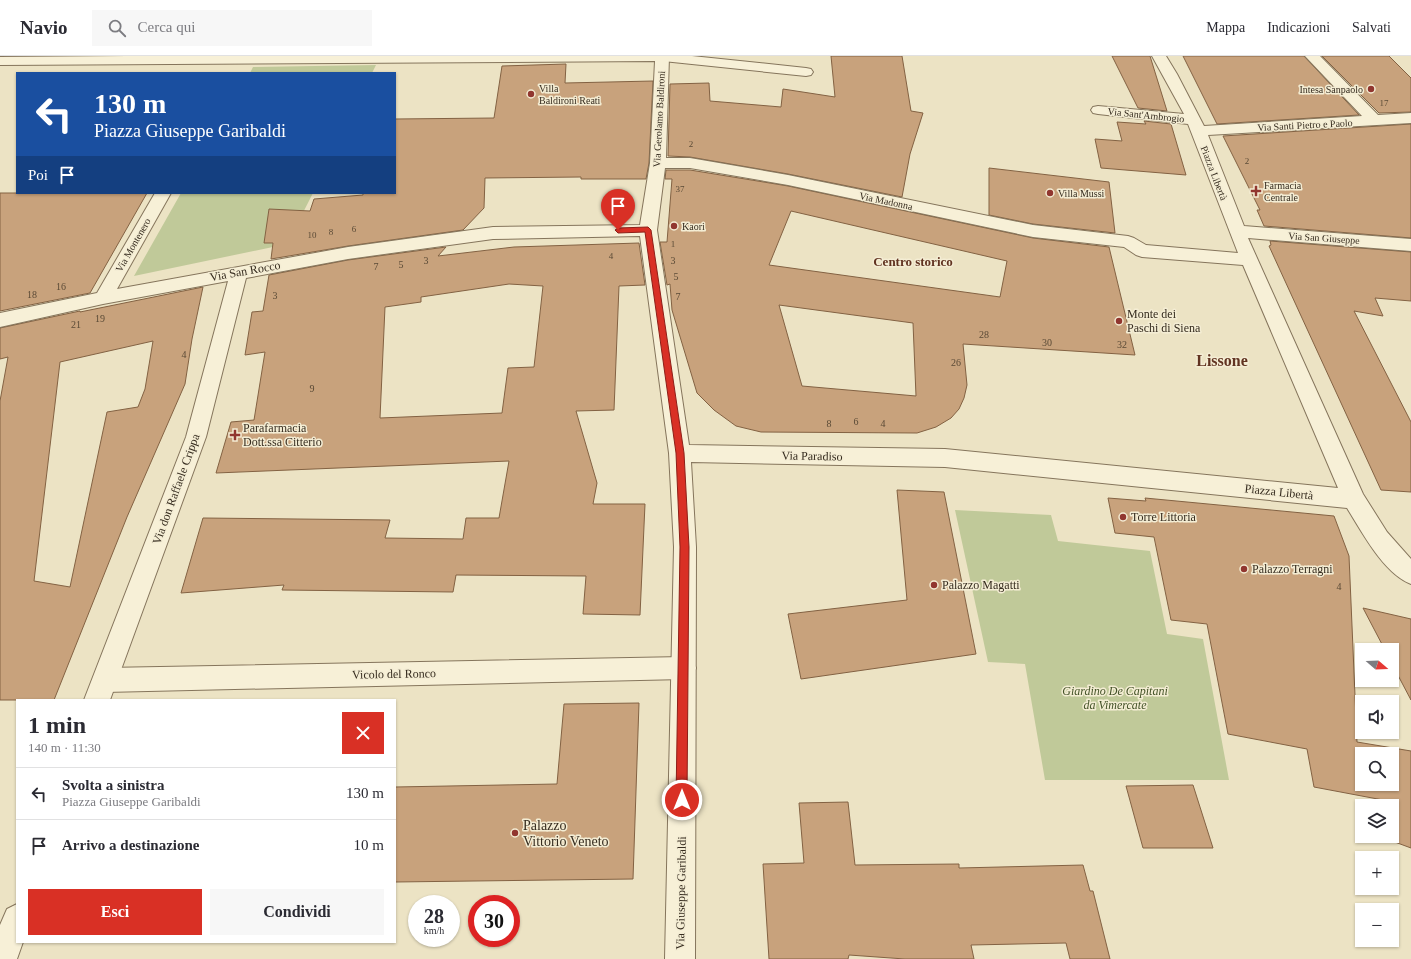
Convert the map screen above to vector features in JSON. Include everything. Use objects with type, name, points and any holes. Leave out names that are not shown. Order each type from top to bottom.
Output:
[{"type":"street","name":"Piazza Libertà","points":[[945,458],[1354,499],[1237,231],[1196,125],[1159,56]]},
{"type":"street","points":[[1312,56],[1375,121]]},
{"type":"street","points":[[2,63],[159,58],[239,60],[662,57]]},
{"type":"street","name":"Via Gerolamo Baldironi","points":[[648,230],[658,163],[662,57]]},
{"type":"street","points":[[233,72],[239,60]]},
{"type":"street","name":"Via Sant'Ambrogio","points":[[1098,110],[1196,125]]},
{"type":"street","name":"Via Santi Pietro e Paolo","points":[[1196,125],[1375,121],[1411,118]]},
{"type":"street","name":"Via Madonna","points":[[658,163],[690,163],[788,180],[981,222],[1033,231],[1128,242],[1142,251],[1250,260]]},
{"type":"street","name":"Via Montenero","points":[[103,298],[162,194]]},
{"type":"street","name":"Via San Rocco","points":[[0,320],[103,298],[239,272],[348,253],[492,233],[648,230]]},
{"type":"street","name":"Via Giuseppe Garibaldi","points":[[648,230],[680,453],[685,547],[680,959]]},
{"type":"street","name":"Via San Giuseppe","points":[[1237,231],[1411,245]]},
{"type":"street","name":"Via don Raffaele Crippa","points":[[101,690],[196,437],[239,272]]},
{"type":"street","name":"Via Paradiso","points":[[680,453],[945,458]]},
{"type":"street","points":[[1354,499],[1378,540],[1411,574]]},
{"type":"lane","points":[[662,57],[806,72]]},
{"type":"lane","name":"Vicolo del Ronco","points":[[101,690],[684,668]]},
{"type":"green space","points":[[376,65],[372,72],[250,72],[253,67]]},
{"type":"green space","points":[[180,194],[312,194],[287,244],[134,276]]},
{"type":"green space","name":"Giardino De Capitani da Vimercate","points":[[955,510],[1051,515],[1058,541],[1150,551],[1167,634],[1203,639],[1229,780],[1045,780],[1025,664],[988,662]]},
{"type":"building","points":[[831,56],[902,56],[911,111],[923,113],[910,154],[902,197],[788,174],[690,157],[668,156],[670,84],[709,83],[710,101],[781,107],[783,89],[835,97]]},
{"type":"building","points":[[1112,56],[1150,56],[1167,111],[1138,108]]},
{"type":"building","points":[[1183,56],[1304,56],[1359,115],[1217,124]]},
{"type":"building","points":[[1322,56],[1389,56],[1411,78],[1411,112],[1379,113]]},
{"type":"building","points":[[566,64],[565,83],[653,81],[649,163],[646,179],[581,179],[581,177],[485,178],[484,208],[463,230],[348,246],[271,259],[273,243],[264,243],[269,209],[310,211],[314,199],[363,194],[396,194],[396,119],[494,118],[502,66]]},
{"type":"building","points":[[1144,121],[1171,124],[1186,175],[1101,168],[1095,139],[1122,141],[1117,122],[1146,124]]},
{"type":"building","points":[[1411,124],[1411,238],[1264,226],[1257,210],[1260,210],[1223,136]]},
{"type":"building","name":"Villa Mussi","points":[[989,168],[1109,182],[1115,233],[1033,224],[989,215]]},
{"type":"building","points":[[666,170],[690,170],[788,186],[1033,238],[1109,247],[1135,355],[963,344],[967,385],[964,398],[959,409],[951,418],[936,427],[917,433],[761,432],[736,426],[714,410],[697,393],[672,310],[670,284],[667,285],[660,242],[667,242],[672,179],[665,179]],"holes":[[[791,211],[1007,261],[1000,297],[769,265]],[[779,305],[913,323],[916,396],[802,386]]]},
{"type":"building","points":[[0,193],[146,194],[90,293],[0,311]]},
{"type":"building","points":[[1270,241],[1411,252],[1411,301],[1375,298],[1383,316],[1354,311],[1411,422],[1411,492],[1381,490],[1269,246],[1271,245]]},
{"type":"building","points":[[639,243],[645,285],[619,286],[614,410],[576,411],[597,483],[593,504],[645,504],[640,615],[583,614],[586,576],[456,575],[453,592],[282,590],[284,585],[181,593],[203,518],[390,520],[385,538],[463,539],[466,518],[499,518],[509,461],[216,473],[231,422],[254,420],[265,352],[245,355],[252,312],[263,311],[269,275],[348,260],[446,247],[438,256],[514,247]],"holes":[[[509,284],[543,286],[534,367],[508,368],[502,413],[380,418],[385,307],[421,302],[421,297]]]},
{"type":"building","points":[[203,287],[192,339],[185,384],[127,517],[54,699],[0,700],[0,401],[8,357],[0,359],[0,328]],"holes":[[[153,341],[145,389],[138,407],[107,412],[70,587],[34,581],[60,362]]]},
{"type":"building","name":"Palazzo Magatti","points":[[897,490],[944,492],[976,654],[801,679],[788,614],[907,600]]},
{"type":"building","points":[[1108,498],[1146,501],[1145,498],[1334,516],[1349,556],[1355,696],[1355,739],[1357,739],[1357,742],[1387,747],[1355,747],[1355,791],[1399,791],[1399,749],[1411,751],[1411,848],[1398,843],[1399,843],[1399,799],[1378,799],[1314,787],[1307,749],[1228,734],[1207,624],[1171,620],[1154,537],[1115,533]]},
{"type":"building","points":[[1363,608],[1411,619],[1411,700],[1399,677],[1399,643],[1381,643]]},
{"type":"building","name":"Palazzo Vittorio Veneto","points":[[639,703],[633,879],[396,882],[396,787],[557,784],[564,704]]},
{"type":"building","points":[[1193,785],[1213,848],[1143,848],[1126,786]]},
{"type":"building","points":[[848,802],[855,865],[959,864],[959,868],[1083,865],[1090,891],[1093,891],[1110,959],[1070,959],[1066,943],[971,945],[974,959],[905,959],[849,955],[848,959],[769,959],[763,864],[804,863],[799,803]]},
{"type":"place","name":"Intesa Sanpaolo","points":[[1371,89]]},
{"type":"place","name":"Villa Baldironi Reati","points":[[531,94]]},
{"type":"place","name":"Farmacia Centrale","points":[[1256,191]]},
{"type":"place","name":"Villa Mussi","points":[[1050,193]]},
{"type":"place","name":"Kaori","points":[[674,226]]},
{"type":"place","name":"Monte dei Paschi di Siena","points":[[1119,321]]},
{"type":"place","name":"Parafarmacia Dott.ssa Citterio","points":[[235,435]]},
{"type":"place","name":"Torre Littoria","points":[[1123,517]]},
{"type":"place","name":"Palazzo Terragni","points":[[1244,569]]},
{"type":"place","name":"Palazzo Magatti","points":[[934,585]]},
{"type":"place","name":"Palazzo Vittorio Veneto","points":[[515,833]]},
{"type":"district","name":"Centro storico","points":[[913,261]]},
{"type":"district","name":"Lissone","points":[[1222,360]]},
{"type":"route","points":[[618,230],[648,230],[680,453],[685,547],[682,800]]}]
